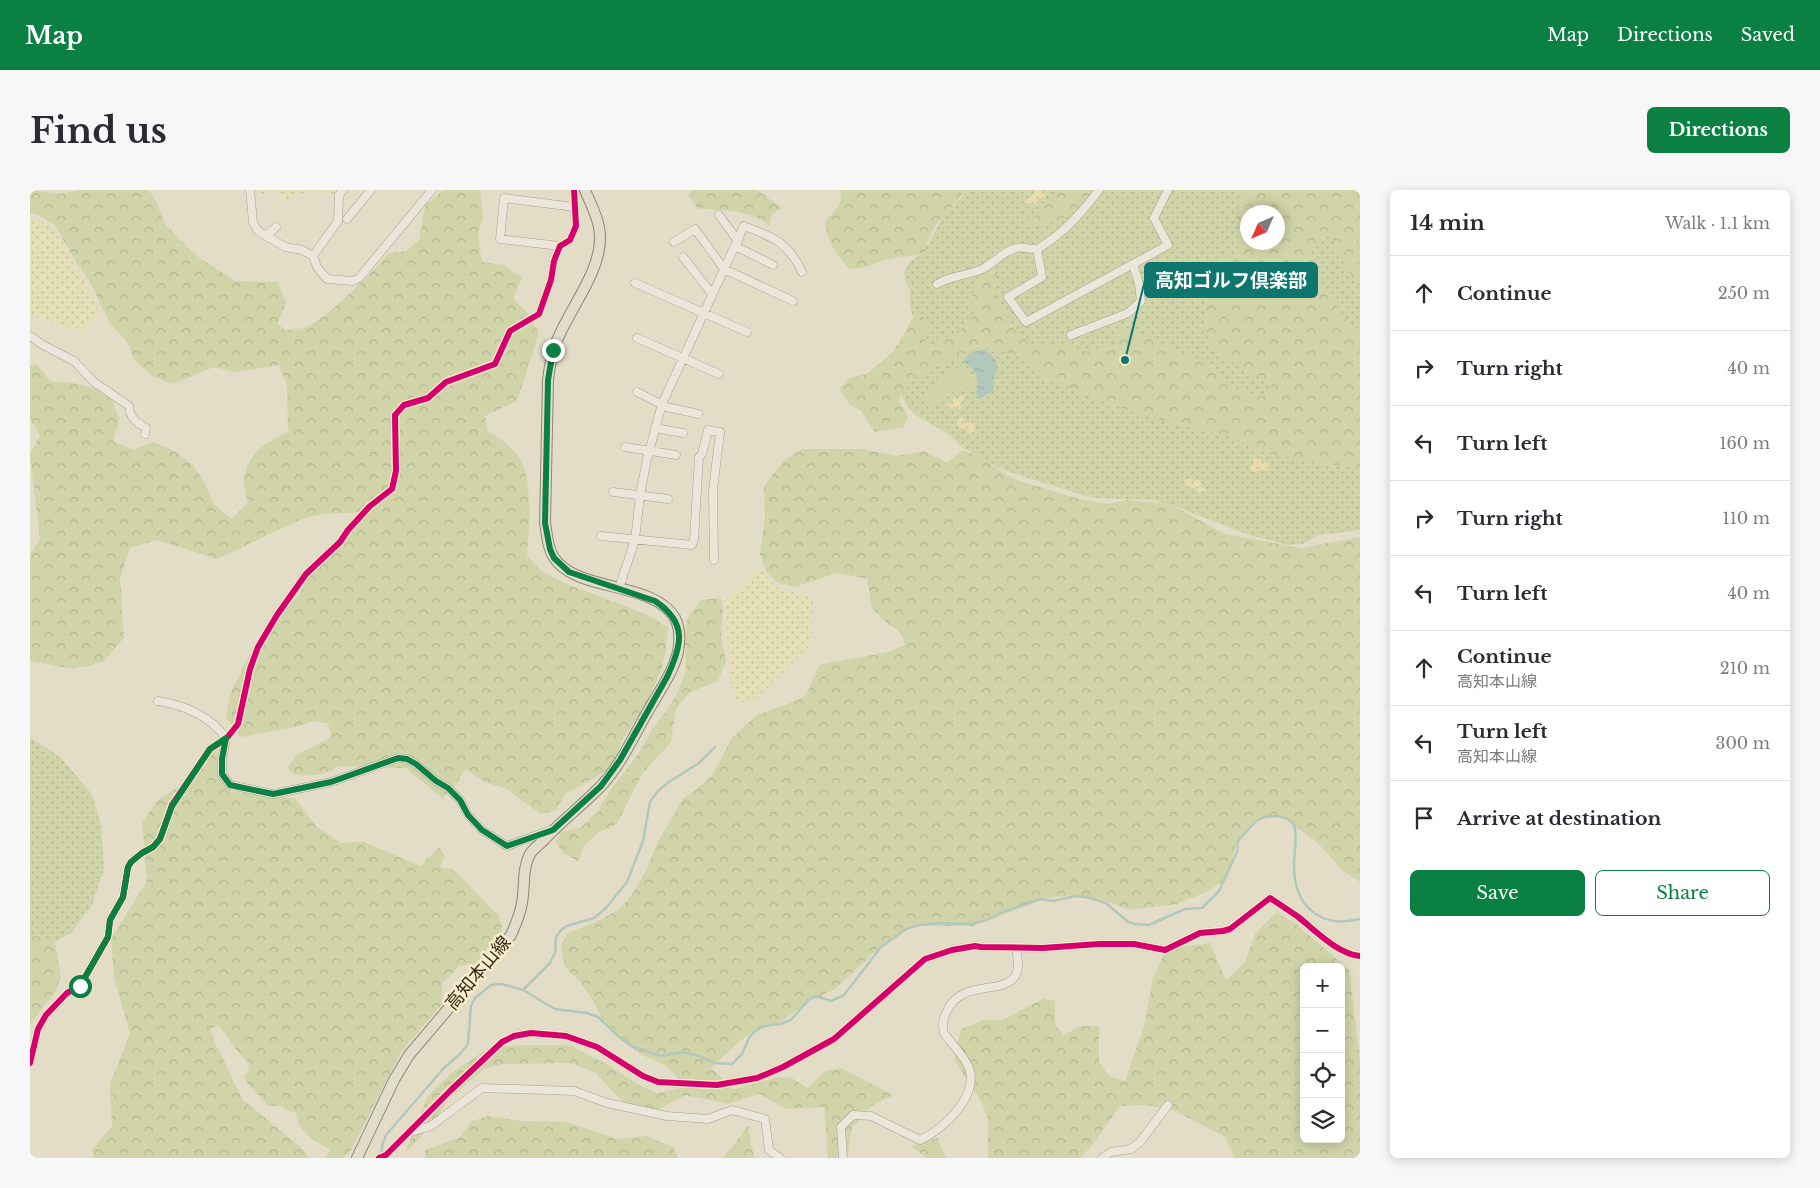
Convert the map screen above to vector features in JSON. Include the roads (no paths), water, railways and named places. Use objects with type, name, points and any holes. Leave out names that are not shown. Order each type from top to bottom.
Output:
[{"type":"main road","name":"高知本山線","points":[[357,1158],[394,1080],[409,1055],[511,935],[518,921],[522,902],[524,874],[530,854],[612,774],[667,677],[678,652],[678,628],[675,618],[667,609],[647,597],[581,576],[561,566],[554,558],[550,549],[545,523],[550,364],[558,337],[595,265],[600,240],[598,222],[585,190]]},
{"type":"street","points":[[241,190],[250,191],[254,227],[286,247],[302,250],[313,256],[327,279],[352,281],[358,278],[432,190]]},
{"type":"street","points":[[313,256],[338,221],[339,195],[343,190]]},
{"type":"street","points":[[347,219],[371,190]]},
{"type":"street","points":[[30,1063],[38,1029],[46,1015],[67,993],[80,986],[108,937],[110,920],[123,897],[128,867],[131,862],[153,847],[160,839],[172,806],[210,749],[226,738],[238,724],[250,669],[258,647],[277,615],[306,574],[340,542],[348,530],[370,506],[392,488],[396,471],[394,416],[404,405],[428,398],[446,382],[496,364],[510,331],[539,314],[560,246],[570,240],[576,226],[574,190]]},
{"type":"street","points":[[937,284],[946,279],[984,268],[995,259],[1017,248],[1037,249],[1085,210],[1100,190]]},
{"type":"street","points":[[1037,249],[1042,277],[1008,297],[1026,322],[1168,245],[1154,218],[1168,190]]},
{"type":"street","points":[[560,246],[500,239],[504,198],[574,206]]},
{"type":"street","points":[[719,215],[736,244],[772,265]]},
{"type":"street","points":[[619,588],[635,540],[640,496],[649,451],[662,404],[744,226],[776,239],[795,256],[802,272]]},
{"type":"street","points":[[266,236],[276,227]]},
{"type":"street","points":[[674,242],[695,229],[724,269],[793,301]]},
{"type":"street","points":[[683,258],[712,294]]},
{"type":"street","points":[[1071,335],[1128,313],[1141,301],[1139,284],[1133,264]]},
{"type":"street","points":[[635,283],[747,332]]},
{"type":"street","points":[[30,336],[74,361],[94,382],[125,401],[136,422],[146,428],[145,434]]},
{"type":"street","points":[[637,338],[719,374]]},
{"type":"street","points":[[637,392],[667,407],[698,414]]},
{"type":"street","points":[[656,428],[683,433]]},
{"type":"street","points":[[601,536],[692,546],[694,540],[699,457],[702,454],[708,430],[720,432],[714,490],[714,560]]},
{"type":"street","points":[[625,447],[676,454]]},
{"type":"street","points":[[613,492],[668,499]]},
{"type":"street","points":[[158,701],[168,702],[194,712],[221,731],[226,738],[222,759],[222,774],[230,785],[273,794],[331,782],[398,758],[407,759],[448,788],[460,800],[468,815],[482,830],[507,846],[553,830]]},
{"type":"street","points":[[382,1157],[502,1042],[514,1036],[532,1033],[566,1036],[596,1047],[643,1076],[658,1082],[717,1085],[757,1078],[783,1067],[834,1039],[925,959],[952,950],[975,946],[1043,948],[1099,944],[1134,944],[1165,950],[1200,933],[1230,929],[1270,898],[1334,945],[1360,956]]},
{"type":"street","points":[[843,1158],[841,1128],[853,1114],[871,1116],[920,1140],[939,1130],[958,1110],[970,1084],[970,1070],[944,1033],[942,1028],[944,1018],[950,1004],[963,993],[1007,984],[1016,975],[1018,966],[1016,948]]},
{"type":"street","points":[[409,1132],[431,1126],[482,1088],[574,1090],[607,1103],[667,1116],[708,1119],[732,1110],[765,1119],[769,1150],[780,1158]]},
{"type":"street","points":[[1102,1158],[1111,1152],[1131,1149],[1140,1142],[1168,1105]]},
{"type":"water","points":[[983,350],[994,358],[998,371],[995,372],[993,391],[980,399],[976,394],[978,376],[964,361],[971,353]]},
{"type":"waterway","points":[[523,990],[550,963],[555,953],[556,937],[561,930],[567,926],[594,918],[605,909],[627,882],[643,841],[650,802],[658,791],[699,763],[715,747]]},
{"type":"waterway","points":[[382,1156],[382,1146],[386,1135],[444,1068],[468,1044],[471,1006],[475,998],[491,985],[502,984],[523,990],[555,1009],[587,1013],[598,1017],[619,1037],[633,1047],[661,1056],[683,1052],[699,1056],[714,1063],[732,1064],[742,1054],[749,1038],[755,1031],[764,1026],[780,1024],[791,1020],[809,999],[816,996],[831,1001],[844,995],[881,947],[906,929],[919,925],[940,923],[971,924],[987,920],[1003,912],[1040,899],[1053,901],[1076,896],[1106,903],[1128,922],[1135,924],[1149,925],[1185,909],[1202,908],[1219,891],[1237,852],[1238,841],[1256,821],[1264,817],[1278,816],[1288,819],[1294,824],[1296,834],[1295,880],[1299,893],[1312,912],[1333,921],[1360,919]]},
{"type":"place","name":"高知ゴルフ倶楽部","points":[[1125,360]]}]
